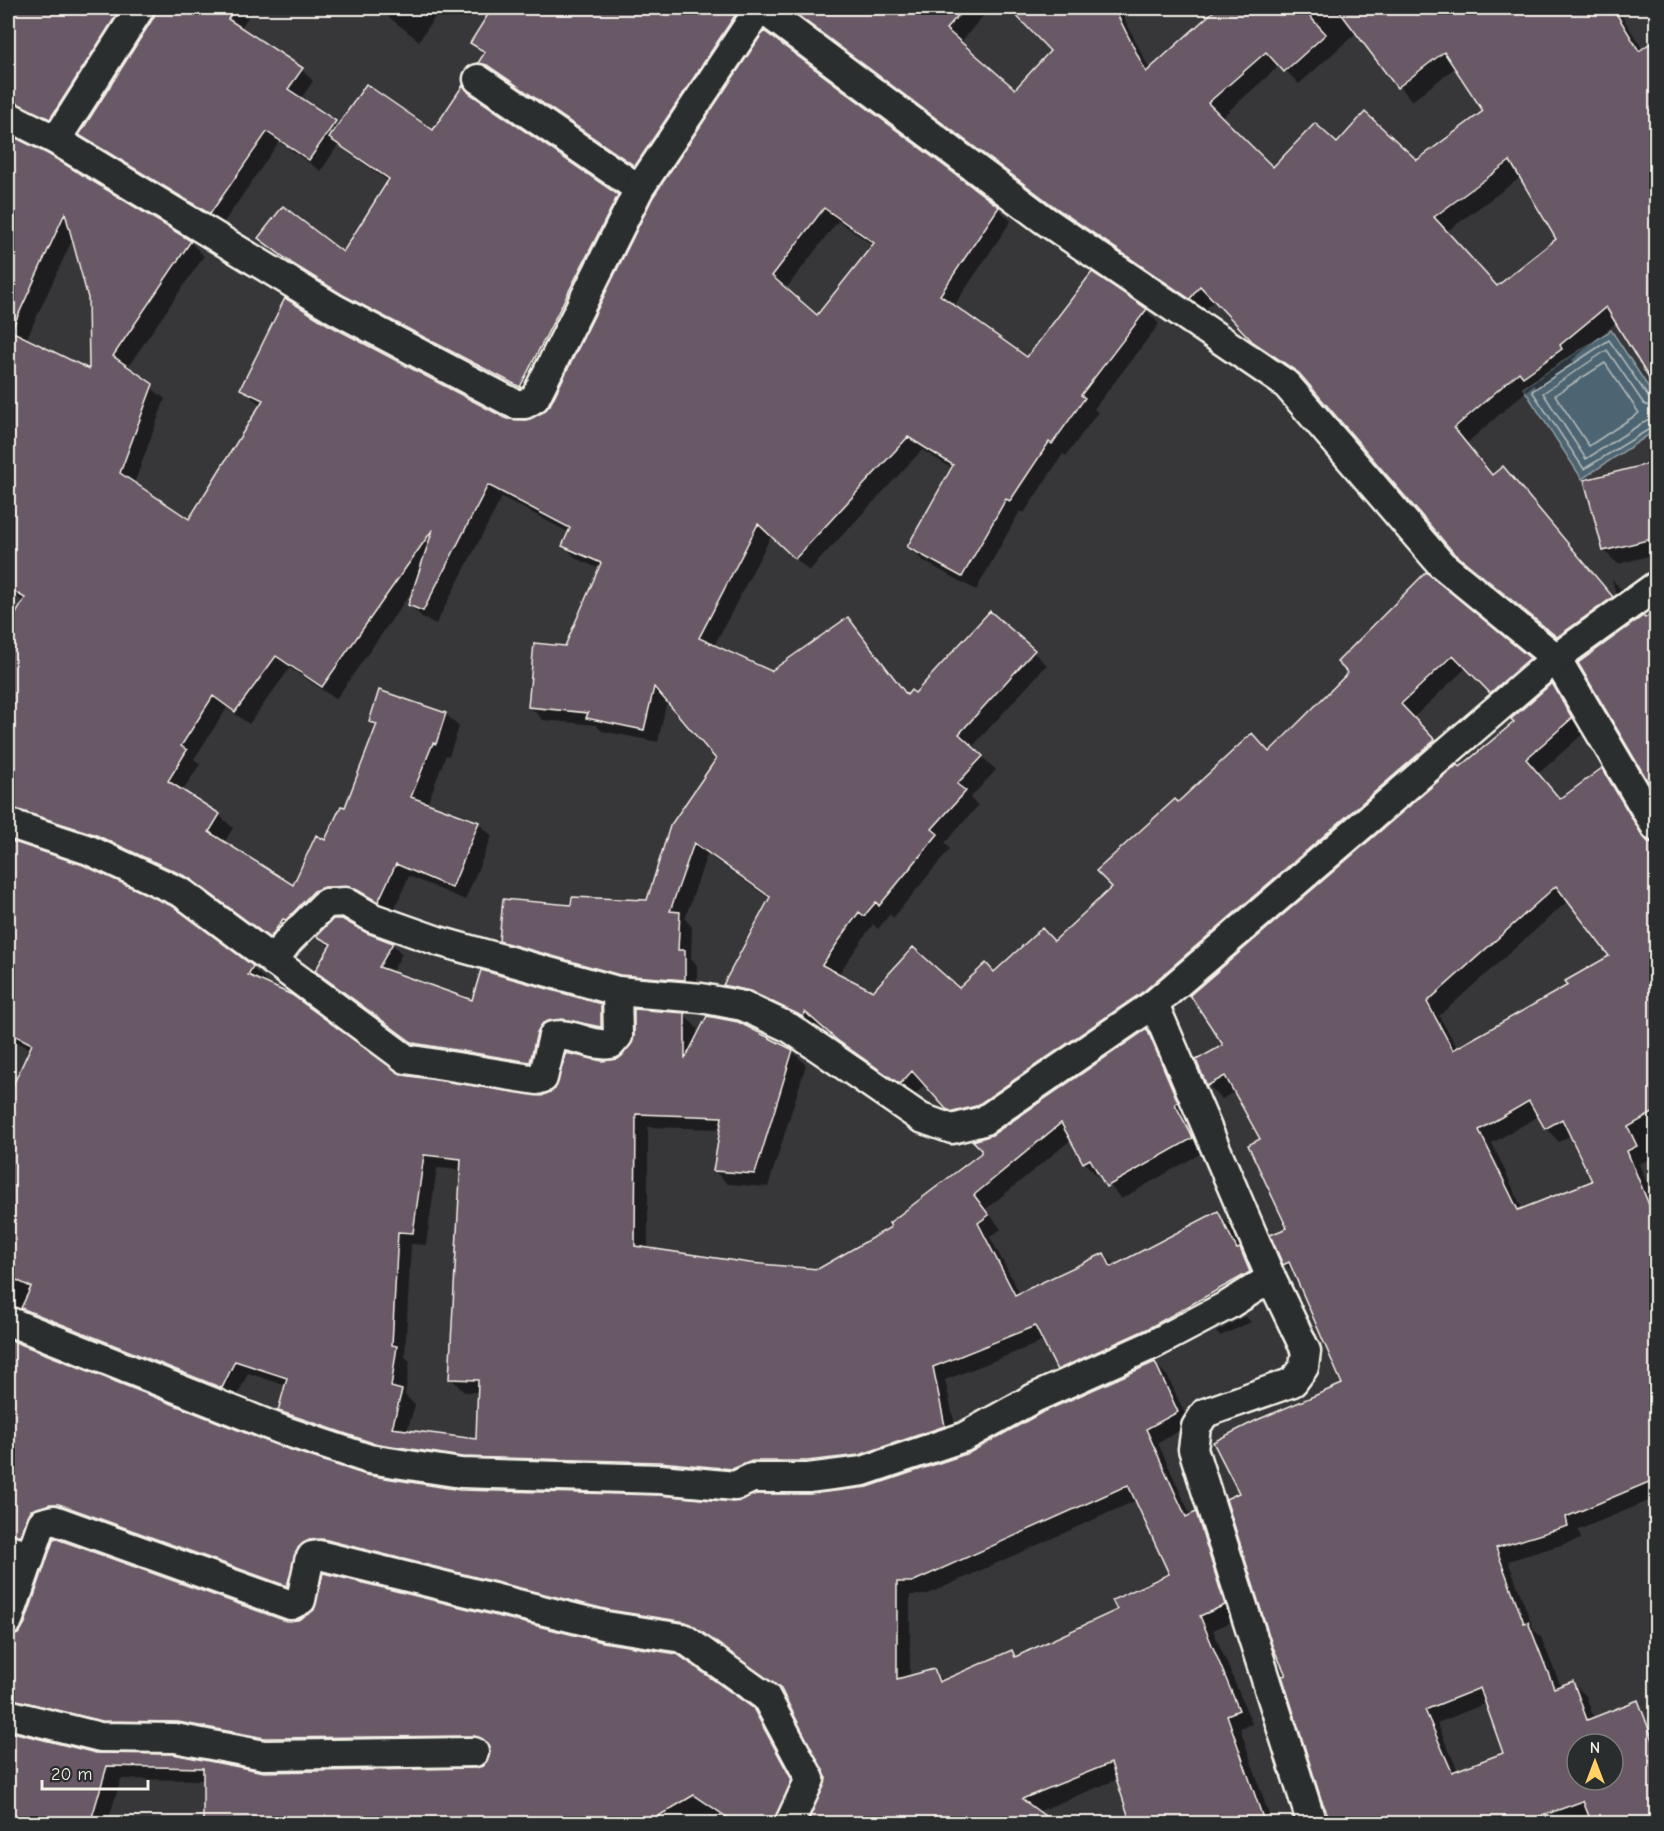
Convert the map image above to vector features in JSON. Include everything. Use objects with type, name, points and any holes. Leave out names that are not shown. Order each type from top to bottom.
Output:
[{"type":"street","points":[[56,140],[140,8]]},
{"type":"street","points":[[10,122],[56,140],[335,309],[515,404],[525,404],[535,398],[639,189],[760,8],[1043,219],[1286,384],[1441,564],[1556,658],[1656,827]]},
{"type":"street","points":[[478,79],[639,189]]},
{"type":"street","points":[[273,961],[289,940],[326,903],[346,902],[373,918],[438,941],[617,991],[701,998],[742,1006],[790,1029],[921,1118],[952,1129],[983,1121],[1154,1004],[1556,658],[1656,586]]},
{"type":"street","points":[[8,823],[89,850],[182,893],[406,1059],[537,1080],[543,1078],[547,1070],[553,1036],[561,1034],[602,1045],[611,1044],[618,1036],[617,991]]},
{"type":"street","points":[[1154,1004],[1271,1278],[1306,1351],[1304,1368],[1293,1382],[1204,1413],[1196,1427],[1193,1449],[1312,1824]]},
{"type":"street","points":[[8,1321],[13,1321],[282,1430],[369,1459],[461,1473],[660,1479],[735,1486],[752,1478],[808,1478],[863,1471],[964,1437],[1034,1398],[1154,1344],[1228,1305],[1271,1278]]},
{"type":"street","points":[[8,1621],[19,1554],[42,1523],[54,1520],[291,1605],[301,1600],[309,1561],[312,1556],[319,1555],[606,1626],[683,1638],[766,1697],[810,1779],[789,1824]]},
{"type":"street","points":[[8,1714],[100,1737],[175,1738],[264,1755],[474,1752]]},
{"type":"water","points":[[1611,330],[1656,399],[1656,430],[1582,479],[1523,388]]},
{"type":"building","points":[[8,8],[121,8],[50,119],[8,100]]},
{"type":"building","points":[[156,8],[235,8],[228,19],[303,68],[288,89],[336,121],[309,160],[267,132],[210,214],[79,135],[154,17]]},
{"type":"building","points":[[492,8],[740,8],[635,166],[487,65],[478,63],[485,52],[470,43]]},
{"type":"building","points":[[788,8],[965,8],[946,29],[1015,89],[1050,51],[1009,8],[1114,8],[1146,72],[1217,8],[1302,8],[1326,34],[1284,72],[1266,52],[1208,103],[1273,167],[1315,123],[1337,143],[1365,112],[1417,160],[1483,111],[1444,52],[1397,88],[1337,8],[1613,8],[1639,51],[1656,39],[1656,390],[1606,307],[1560,345],[1562,349],[1523,377],[1519,372],[1454,428],[1492,475],[1503,466],[1613,597],[1557,637],[1453,552],[1299,373],[1252,341],[1200,286],[1190,299],[1055,207]],"holes":[[[1510,161],[1556,239],[1497,286],[1434,217]]]},
{"type":"building","points":[[764,31],[999,207],[940,295],[1027,357],[1092,272],[1147,309],[1081,395],[1085,398],[1052,444],[1049,442],[1010,501],[1006,499],[962,577],[907,547],[953,465],[908,437],[795,559],[758,524],[699,638],[771,671],[848,617],[907,695],[911,690],[915,693],[990,611],[1035,650],[959,734],[983,756],[957,784],[966,791],[932,829],[938,834],[879,906],[876,902],[864,916],[859,912],[822,965],[873,991],[913,947],[959,988],[986,963],[994,972],[1042,928],[1054,941],[1112,887],[1096,871],[1175,799],[1178,802],[1252,733],[1269,752],[1348,673],[1337,662],[1426,572],[1530,658],[1490,693],[1453,655],[1401,704],[1435,740],[1144,991],[976,1106],[953,1112],[946,1109],[912,1071],[900,1084],[837,1040],[805,1012],[803,1017],[750,991],[723,985],[770,897],[694,843],[670,911],[680,912],[678,950],[685,950],[685,980],[620,975],[499,941],[503,899],[571,905],[572,897],[647,900],[670,826],[716,759],[654,687],[644,730],[586,718],[588,713],[528,707],[534,643],[565,646],[601,563],[562,546],[570,528],[488,485],[423,611],[408,605],[433,529],[322,687],[276,656],[235,712],[213,696],[181,746],[187,750],[168,781],[220,814],[209,832],[293,885],[316,835],[325,840],[341,806],[345,807],[377,724],[369,722],[379,690],[446,713],[436,744],[433,743],[411,797],[479,822],[452,888],[396,864],[378,902],[354,888],[324,887],[314,891],[286,920],[283,919],[270,938],[189,878],[94,834],[8,807],[8,628],[25,598],[8,588],[8,134],[48,154],[191,241],[113,356],[153,384],[120,473],[189,519],[263,400],[240,389],[285,298],[327,324],[507,419],[526,420],[544,412],[550,405],[653,197]],"holes":[[[824,208],[874,243],[817,315],[772,276]],[[65,213],[88,298],[89,369],[11,331]]]},
{"type":"building","points":[[366,84],[433,130],[463,85],[469,93],[618,195],[520,387],[343,295],[293,264],[258,238],[283,206],[343,252],[389,179],[329,138]]},
{"type":"building","points":[[1656,462],[1656,538],[1603,551],[1584,480]]},
{"type":"building","points":[[1656,610],[1656,795],[1578,663],[1643,616],[1645,618]]},
{"type":"building","points":[[1552,683],[1572,718],[1526,759],[1560,799],[1602,768],[1642,835],[1648,842],[1656,843],[1656,1111],[1628,1127],[1637,1146],[1627,1151],[1656,1222],[1656,1479],[1566,1517],[1568,1526],[1496,1548],[1524,1623],[1528,1622],[1554,1688],[1573,1681],[1587,1720],[1638,1700],[1656,1748],[1656,1816],[1637,1824],[1592,1824],[1583,1801],[1520,1824],[1332,1824],[1321,1799],[1282,1676],[1286,1675],[1272,1645],[1226,1499],[1239,1493],[1213,1442],[1257,1420],[1342,1384],[1289,1262],[1283,1265],[1270,1235],[1287,1228],[1248,1145],[1260,1139],[1225,1076],[1207,1086],[1196,1060],[1223,1045],[1190,995],[1457,765],[1460,767],[1514,722],[1511,719]],"holes":[[[1556,886],[1609,956],[1565,981],[1568,985],[1453,1050],[1427,1002]],[[1529,1101],[1545,1129],[1562,1119],[1592,1181],[1518,1210],[1479,1130]],[[1480,1688],[1503,1753],[1452,1772],[1425,1710]]]},
{"type":"building","points":[[8,840],[83,865],[174,907],[253,966],[248,975],[292,995],[403,1075],[542,1096],[555,1089],[566,1053],[602,1061],[618,1059],[623,1055],[634,1036],[634,1009],[685,1013],[685,1059],[707,1016],[738,1022],[793,1050],[755,1174],[713,1171],[722,1117],[636,1114],[635,1246],[750,1263],[818,1269],[891,1227],[889,1223],[981,1153],[981,1149],[973,1141],[992,1135],[1147,1029],[1178,1102],[1175,1104],[1193,1138],[1106,1187],[1090,1159],[1083,1163],[1061,1123],[974,1195],[989,1215],[978,1223],[1015,1295],[1104,1253],[1111,1267],[1218,1211],[1237,1249],[1240,1248],[1250,1272],[1147,1329],[1057,1370],[1035,1326],[933,1367],[945,1426],[859,1455],[807,1461],[752,1461],[732,1469],[660,1462],[462,1457],[373,1443],[278,1411],[287,1378],[235,1361],[222,1388],[21,1308],[31,1287],[8,1276],[8,1096],[32,1044],[8,1032]],"holes":[[[424,1155],[461,1159],[449,1379],[478,1380],[476,1439],[392,1428],[402,1390],[391,1387],[397,1346],[392,1345],[398,1232],[413,1233]]]},
{"type":"building","points":[[333,919],[342,919],[367,933],[393,943],[379,967],[472,1000],[481,970],[601,1004],[601,1027],[562,1019],[543,1023],[537,1032],[530,1062],[413,1043],[315,971],[331,944],[316,936]]},
{"type":"building","points":[[10,1340],[276,1445],[366,1475],[460,1490],[659,1495],[733,1502],[756,1494],[810,1494],[868,1487],[969,1453],[1041,1413],[1155,1362],[1178,1412],[1146,1429],[1186,1517],[1196,1512],[1225,1605],[1200,1616],[1239,1710],[1227,1715],[1265,1824],[1131,1824],[1111,1763],[1022,1799],[1056,1824],[807,1824],[826,1778],[781,1689],[686,1622],[609,1610],[323,1539],[309,1540],[298,1548],[287,1586],[59,1504],[50,1504],[31,1510],[20,1536],[8,1532],[8,1347]],"holes":[[[1128,1485],[1169,1574],[1112,1600],[1117,1610],[1015,1657],[1012,1650],[939,1682],[934,1669],[897,1679],[897,1582],[912,1582]]]},
{"type":"building","points":[[54,1538],[286,1621],[298,1620],[314,1610],[323,1573],[602,1642],[677,1654],[753,1708],[792,1780],[773,1824],[737,1824],[694,1795],[645,1824],[203,1824],[203,1768],[107,1766],[90,1824],[8,1824],[8,1731],[96,1753],[173,1754],[264,1772],[474,1768],[483,1766],[490,1752],[488,1743],[474,1736],[265,1738],[178,1722],[102,1721],[8,1698],[8,1637],[18,1634],[24,1626]]}]
